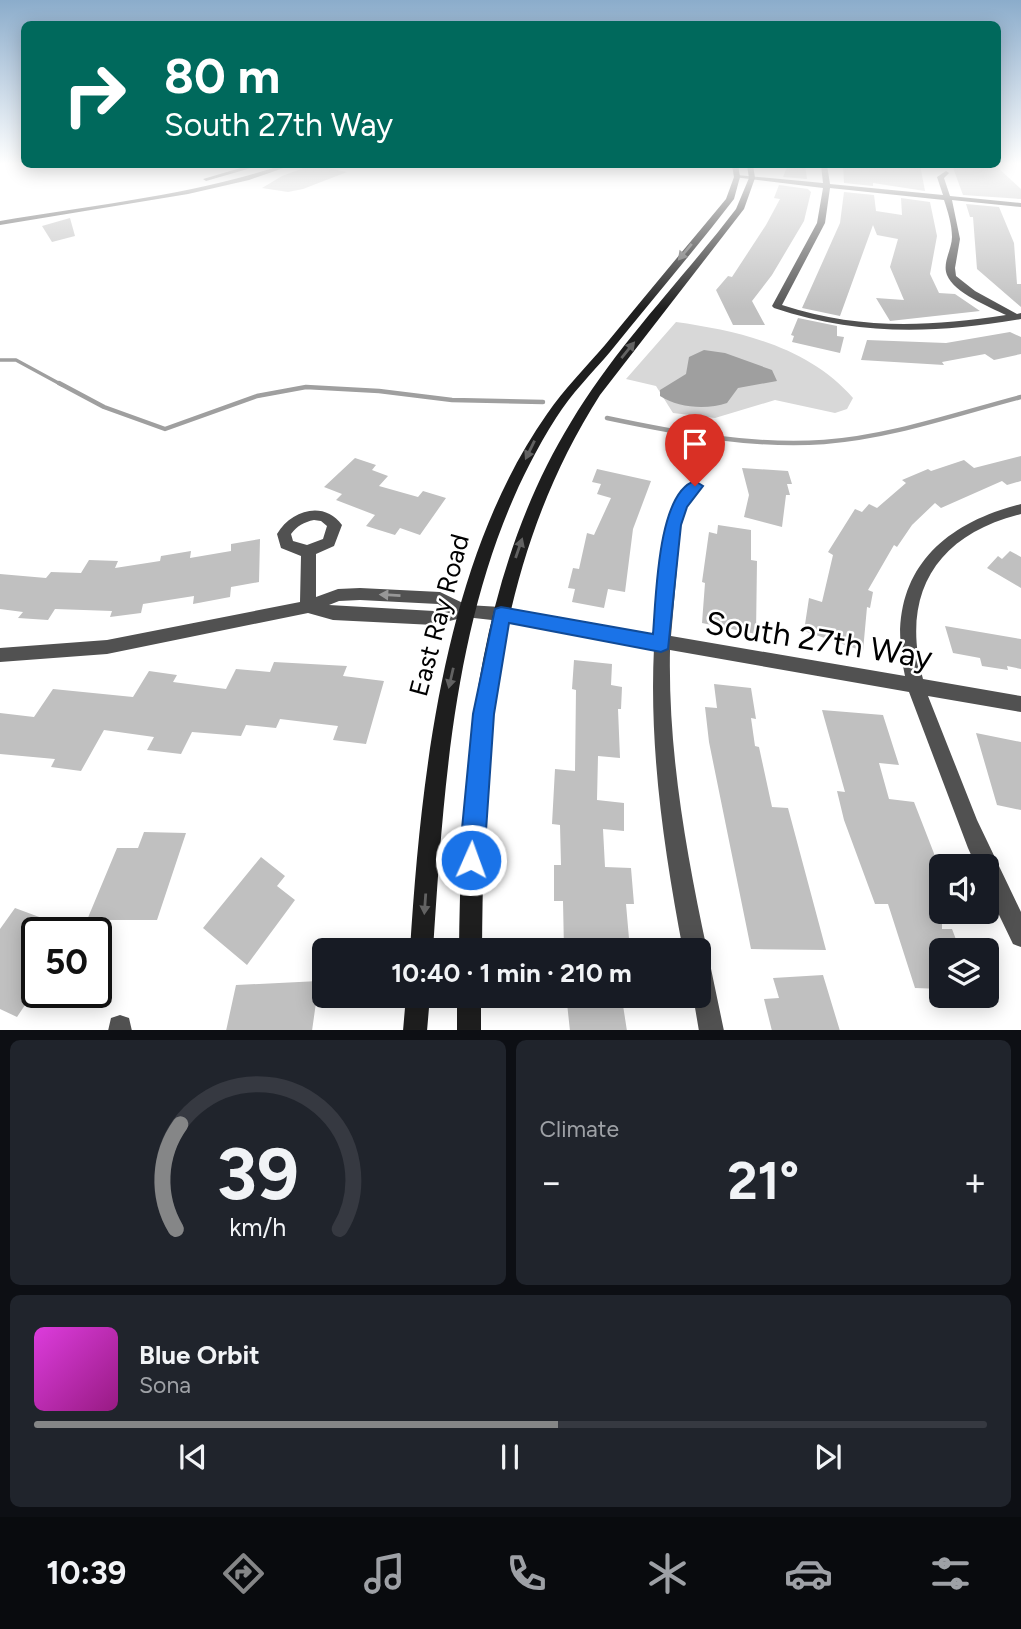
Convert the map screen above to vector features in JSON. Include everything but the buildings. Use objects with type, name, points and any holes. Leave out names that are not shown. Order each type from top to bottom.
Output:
[{"type":"main road","name":"East Ray Road","points":[[470,938],[472,838],[484,714],[483,613],[488,541],[536,438],[551,415],[718,213]]},
{"type":"main road","name":"East Ray Road","points":[[422,938],[437,757],[483,613],[519,547],[563,445],[588,405],[737,213]]},
{"type":"main road","points":[[415,1030],[417,1008]]},
{"type":"main road","points":[[469,1008],[469,1030]]},
{"type":"street","points":[[0,223],[62,213]]},
{"type":"street","points":[[825,213],[777,306],[835,322],[890,330],[929,330],[1018,316]]},
{"type":"street","points":[[952,213],[956,243],[950,270],[952,277],[967,290],[1018,316]]},
{"type":"street","points":[[693,938],[671,810],[663,732],[661,644],[673,525],[680,505],[695,486]]},
{"type":"street","points":[[982,854],[917,686],[910,662],[909,624],[926,566],[978,524],[1000,513],[1021,509]]},
{"type":"street","points":[[308,607],[309,551]]},
{"type":"street","points":[[0,655],[107,647],[308,607],[333,613],[434,618],[483,613]]},
{"type":"street","name":"South 27th Way","points":[[483,613],[1021,704]]},
{"type":"street","points":[[999,891],[1021,936]]},
{"type":"street","points":[[707,1008],[712,1030]]},
{"type":"shaded area","points":[[676,322],[724,330],[772,344],[816,366],[853,398],[847,409],[835,413],[775,400],[715,418],[673,413],[656,386],[626,379]]},
{"type":"shaded area","points":[[704,350],[725,353],[772,370],[777,381],[738,388],[727,403],[711,407],[693,407],[660,396],[660,390],[686,374],[689,357]]},
{"type":"waterway","points":[[0,360],[16,360],[62,385]]},
{"type":"waterway","points":[[59,383],[104,407],[165,429],[257,396],[306,387],[379,391],[452,400],[543,402]]},
{"type":"waterway","points":[[607,418],[688,434],[742,441],[824,442],[899,430],[1021,397]]},
{"type":"route","points":[[471,860],[484,714],[501,614],[661,644],[673,525],[680,505],[695,486]]}]
